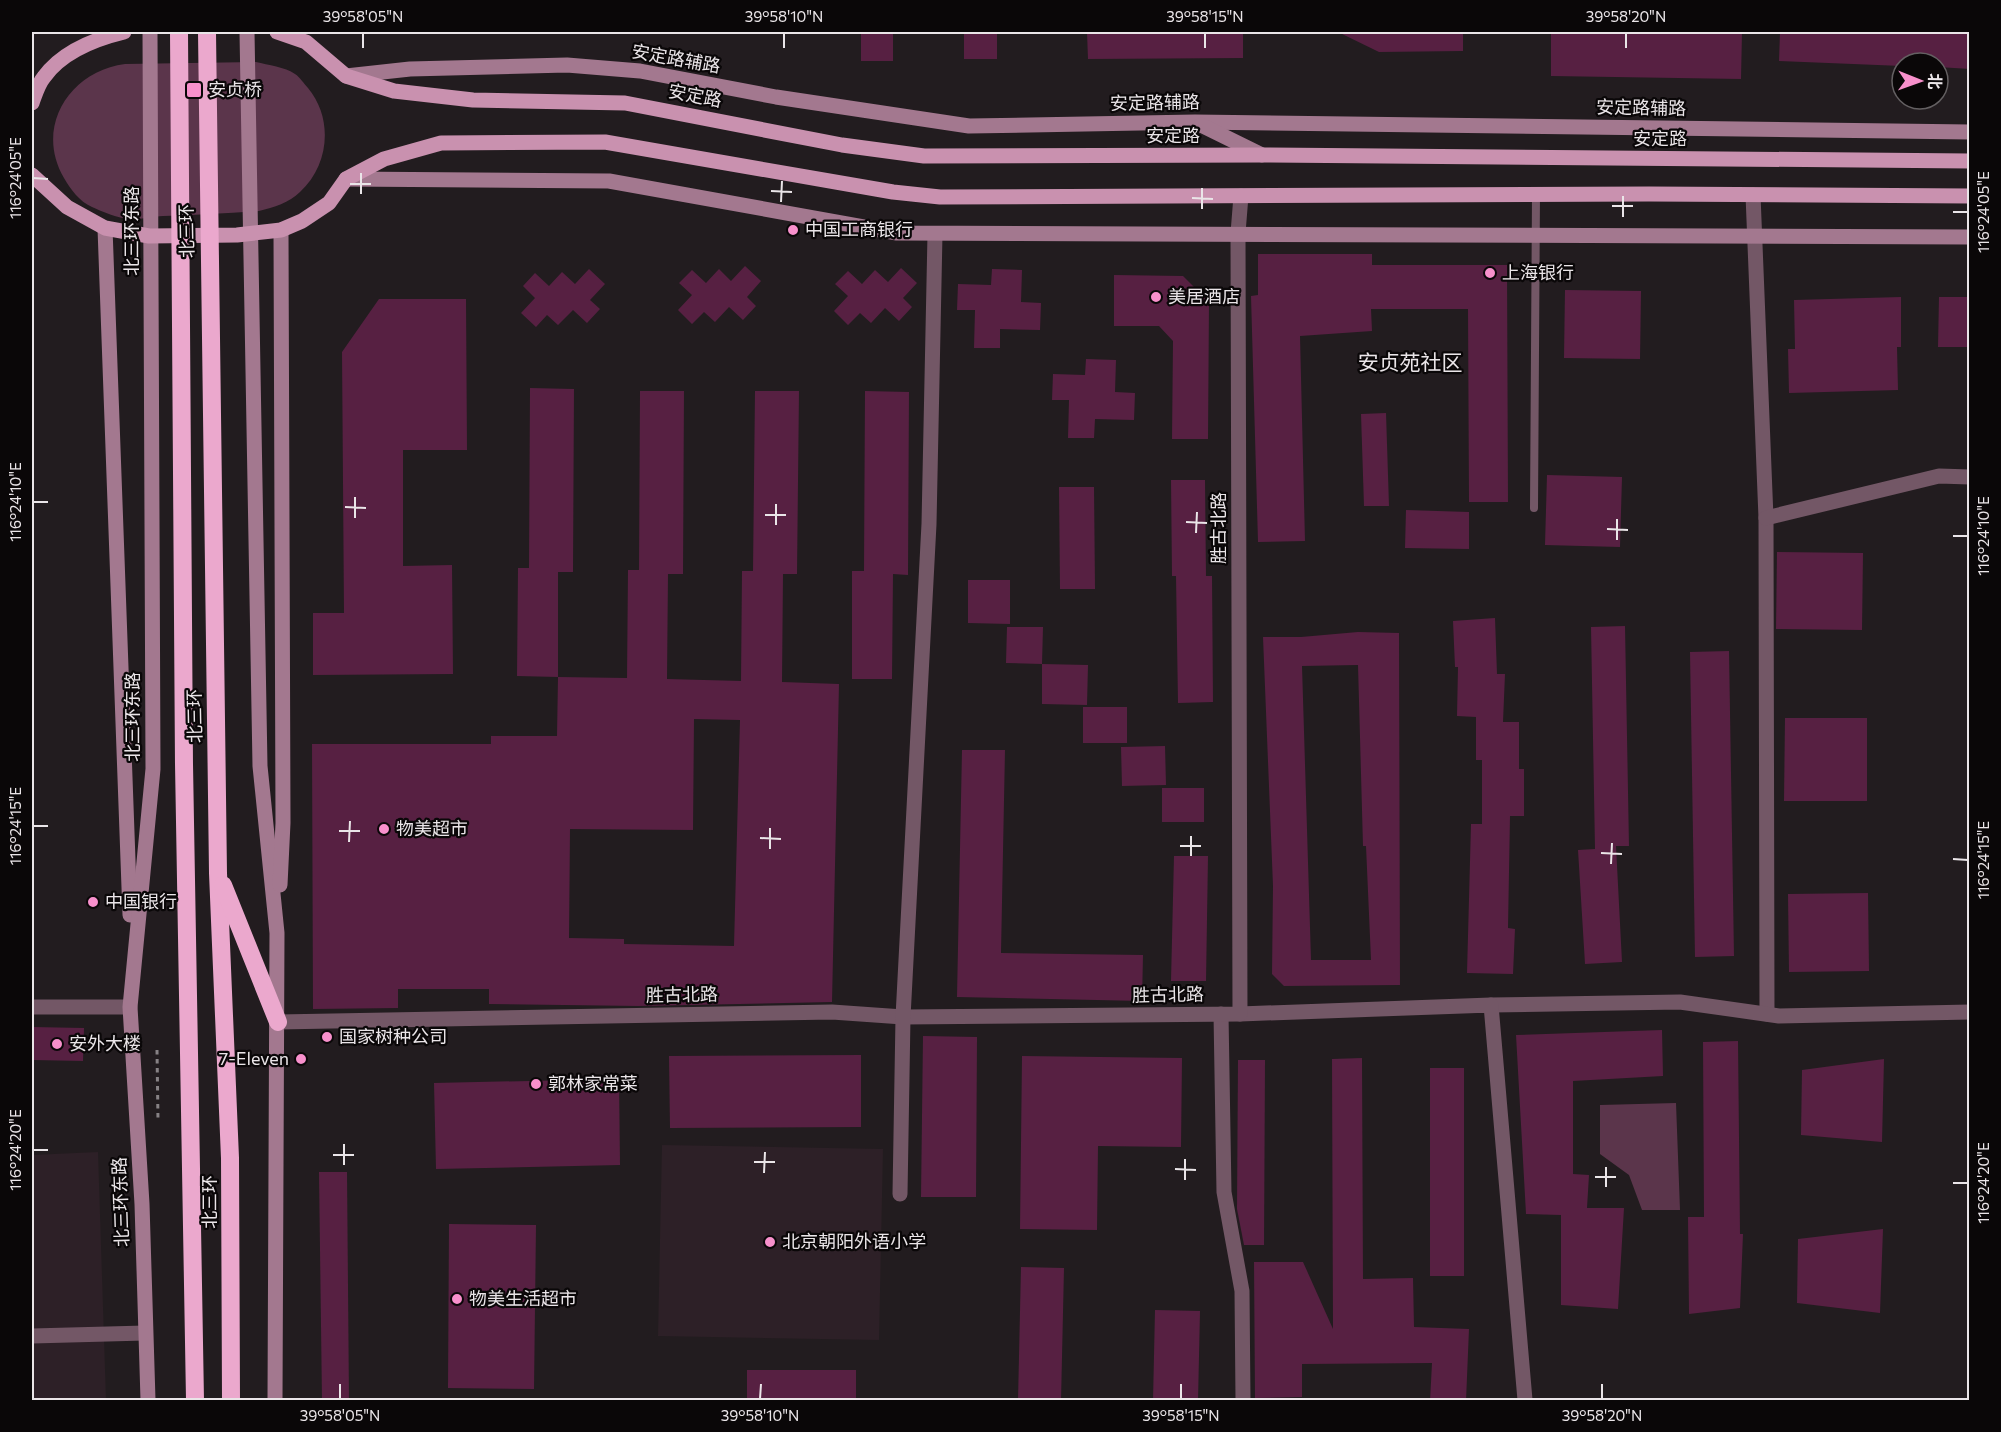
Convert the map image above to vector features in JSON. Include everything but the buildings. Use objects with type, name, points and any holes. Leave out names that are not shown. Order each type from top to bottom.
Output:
[{"type":"highway","name":"北三环","points":[[179,32],[184,764],[195,1401]]},
{"type":"highway","name":"北三环","points":[[207,32],[218,873],[230,1158],[231,1401]]},
{"type":"highway","points":[[218,873],[279,1022]]},
{"type":"main road","points":[[32,103],[44,77],[69,54],[100,34],[124,32]]},
{"type":"main road","points":[[277,32],[306,42],[346,76]]},
{"type":"main road","name":"安定路","points":[[346,76],[383,88],[432,97],[625,103],[842,145],[924,156],[1262,155],[1970,161]]},
{"type":"main road","points":[[32,175],[67,207],[105,228],[149,236],[237,236],[280,230],[302,221],[329,203],[346,179],[384,159],[441,143],[605,142],[893,192],[940,197],[1536,194],[1970,196]]},
{"type":"street","name":"北三环东路","points":[[148,1401],[142,1204],[130,1007],[153,768],[150,32]]},
{"type":"street","points":[[247,32],[260,766],[277,933]]},
{"type":"street","name":"安定路辅路","points":[[346,76],[410,69],[567,65],[640,71],[776,97],[965,125],[1195,122],[1970,132]]},
{"type":"street","points":[[1195,122],[1262,155]]},
{"type":"street","points":[[346,179],[609,181],[660,188],[849,227],[897,233],[1970,237]]},
{"type":"street","points":[[1753,195],[1766,518],[1767,1014]]},
{"type":"street","name":"胜古北路","points":[[279,1022],[832,1012],[903,1017],[1240,1014],[1238,233],[1241,196]]},
{"type":"street","points":[[105,228],[132,972]]},
{"type":"street","points":[[275,1401],[279,1022],[277,933],[283,823],[280,230]]},
{"type":"street","points":[[900,1194],[903,1017],[929,525],[934,234]]},
{"type":"street","points":[[1766,518],[1939,476],[1970,477]]},
{"type":"street","points":[[1240,1014],[1491,1005],[1680,1002],[1767,1014],[1970,1012]]},
{"type":"street","points":[[1491,1005],[1525,1401]]},
{"type":"street","points":[[32,1007],[130,1007]]},
{"type":"street","points":[[1221,1014],[1224,1192],[1242,1291],[1243,1401]]},
{"type":"street","points":[[32,1336],[145,1334]]},
{"type":"lane","points":[[1534,508],[1538,235],[1536,194]]},
{"type":"path","points":[[158,1050],[158,1121]]},
{"type":"shaded area","points":[[256,62],[281,68],[297,75],[316,100],[322,113],[325,141],[322,155],[310,181],[291,199],[259,211],[127,219],[87,205],[76,195],[64,178],[56,159],[53,140],[56,121],[63,104],[88,78],[105,69],[125,64]]},
{"type":"shaded area","points":[[1676,1103],[1680,1210],[1642,1210],[1629,1175],[1600,1154],[1600,1105]]},
{"type":"shaded area","name":"北京朝阳外语小学","points":[[662,1145],[883,1149],[879,1340],[658,1336]]},
{"type":"shaded area","points":[[98,1152],[106,1400],[32,1400],[32,1155]]},
{"type":"place","name":"安贞桥","points":[[194,90]]},
{"type":"place","name":"中国工商银行","points":[[793,230]]},
{"type":"place","name":"上海银行","points":[[1490,273]]},
{"type":"place","name":"美居酒店","points":[[1156,297]]},
{"type":"place","name":"物美超市","points":[[384,829]]},
{"type":"place","name":"中国银行","points":[[93,902]]},
{"type":"place","name":"国家树种公司","points":[[327,1037]]},
{"type":"place","name":"安外大楼","points":[[57,1044]]},
{"type":"place","name":"7-Eleven","points":[[301,1059]]},
{"type":"place","name":"郭林家常菜","points":[[536,1084]]},
{"type":"place","name":"北京朝阳外语小学","points":[[770,1242]]},
{"type":"place","name":"物美生活超市","points":[[457,1299]]},
{"type":"district","name":"安贞苑社区","points":[[1410,363]]}]
